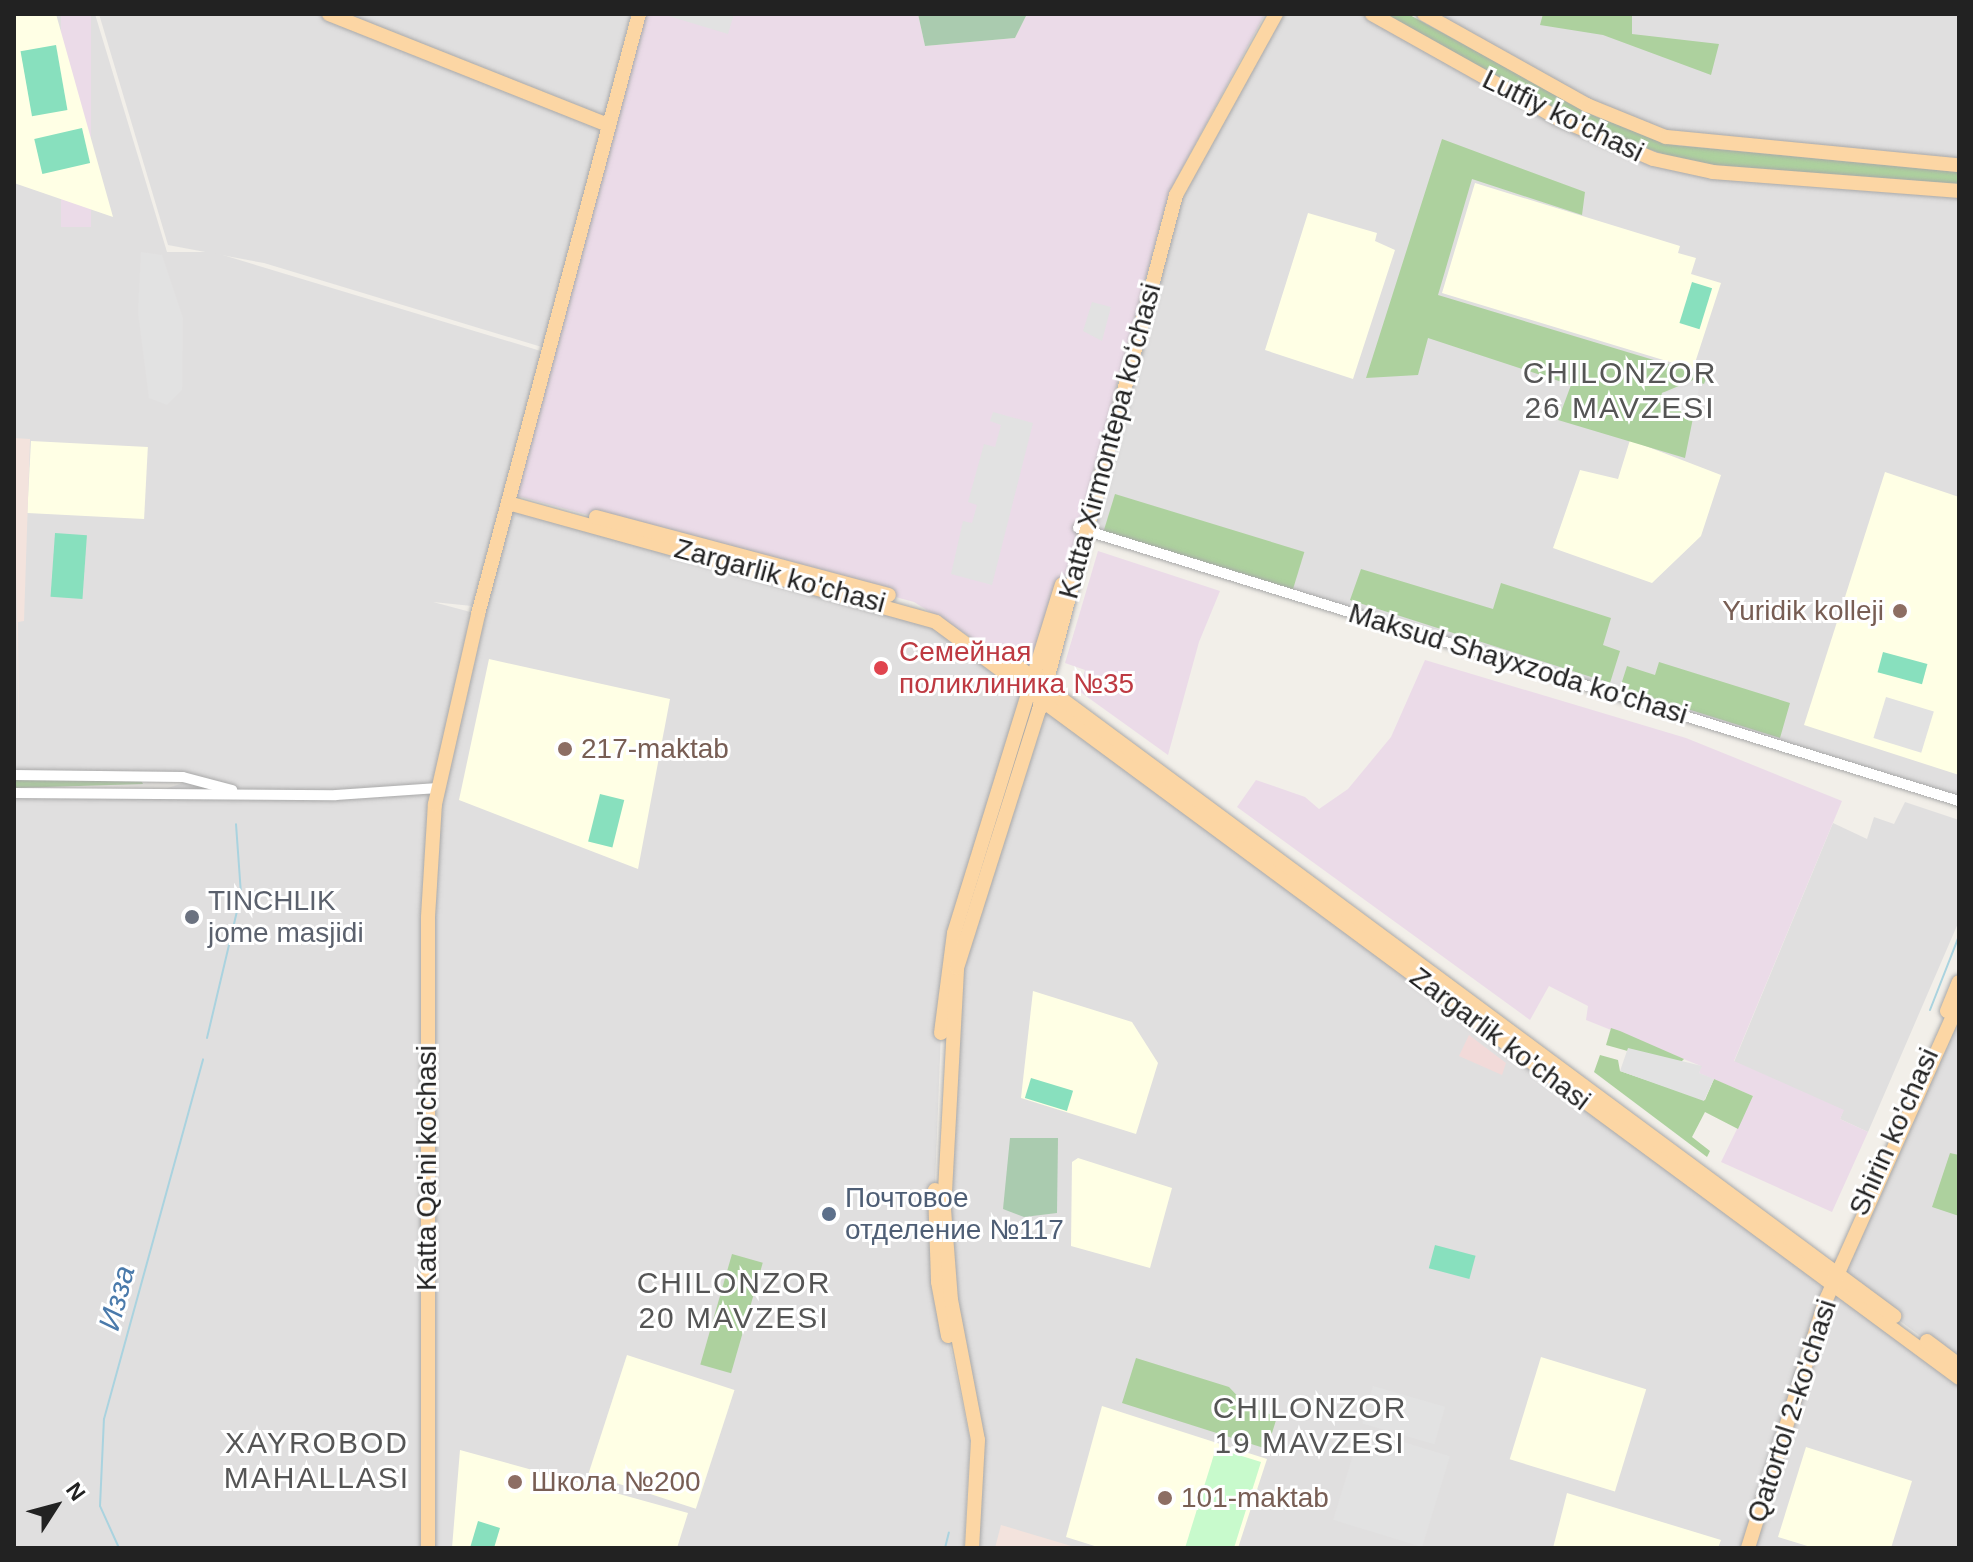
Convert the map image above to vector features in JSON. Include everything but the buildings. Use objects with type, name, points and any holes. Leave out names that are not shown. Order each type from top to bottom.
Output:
[{"type":"main road","points":[[329,14],[608,125]]},
{"type":"main road","name":"Katta Qa'ni ko'chasi","points":[[428,1548],[428,929],[438,788],[509,498],[639,14]]},
{"type":"main road","name":"Katta Xirmontepa koʻchasi","points":[[972,1548],[978,1440],[951,1300],[944,1210],[954,986],[973,904],[1040,687],[1169,193],[1265,14]]},
{"type":"main road","name":"Katta Xirmontepa koʻchasi","points":[[1082,529],[1176,195],[1276,14]]},
{"type":"main road","name":"Lutfiy ko'chasi","points":[[1372,14],[1557,118],[1653,159],[1713,172],[1959,191]]},
{"type":"main road","name":"Lutfiy ko'chasi","points":[[1424,14],[1587,105],[1666,137],[1959,165]]},
{"type":"main road","name":"Zargarlik ko'chasi","points":[[509,498],[910,611],[1040,687],[1835,1277],[1959,1365]]},
{"type":"main road","name":"Katta Xirmontepa koʻchasi","points":[[964,1548],[971,1461],[966,1404],[938,1282],[938,1111],[944,986],[954,933],[1040,687]]},
{"type":"main road","name":"Shirin ko'chasi","points":[[1835,1277],[1959,982]]},
{"type":"main road","name":"Shirin ko'chasi","points":[[1835,1277],[1959,1002]]},
{"type":"main road","name":"Zargarlik ko'chasi","points":[[1835,1277],[1959,1378]]},
{"type":"main road","name":"Qatortol 2-ko'chasi","points":[[1748,1548],[1835,1277]]},
{"type":"street","name":"Maksud Shayxzoda ko'chasi","points":[[1082,529],[1959,801]]},
{"type":"street","points":[[14,775],[195,779],[242,793]]},
{"type":"street","points":[[146,795],[147,776]]},
{"type":"street","points":[[14,793],[355,795],[438,788]]},
{"type":"shaded area","points":[[14,14],[95,14],[167,252],[213,252],[544,352],[472,606],[433,602],[478,614],[508,503],[910,611],[1034,689],[963,901],[941,1033],[934,1209],[945,1321],[970,1440],[964,1548],[14,1548],[14,793],[147,795],[195,779],[14,771]]},
{"type":"shaded area","points":[[14,14],[56,14],[113,217],[14,183]]},
{"type":"shaded area","points":[[61,14],[91,14],[91,227],[61,227]]},
{"type":"shaded area","points":[[99,14],[631,14],[545,348],[264,263],[168,245]]},
{"type":"shaded area","points":[[639,14],[918,14],[925,46],[1015,38],[1027,14],[1265,14],[1169,193],[1037,679],[914,602],[510,494]]},
{"type":"shaded area","points":[[662,14],[734,14],[728,34]]},
{"type":"shaded area","points":[[918,14],[1027,14],[1015,38],[925,46]]},
{"type":"shaded area","name":"CHILONZOR 26 MAVZESI","points":[[1276,14],[1372,14],[1633,152],[1959,191],[1959,801],[1086,531],[1170,214]]},
{"type":"shaded area","points":[[1424,14],[1959,14],[1959,165],[1638,128]]},
{"type":"shaded area","points":[[1475,183],[1680,246],[1678,253],[1696,258],[1691,274],[1721,283],[1693,369],[1442,293]]},
{"type":"shaded area","points":[[1308,213],[1377,233],[1375,241],[1395,250],[1353,379],[1265,350]]},
{"type":"shaded area","points":[[141,252],[162,255],[183,318],[182,390],[167,405],[149,398],[138,312]]},
{"type":"shaded area","points":[[1092,302],[1111,307],[1102,341],[1083,331]]},
{"type":"shaded area","points":[[1692,385],[1699,387],[1694,413],[1660,405],[1662,393]]},
{"type":"shaded area","points":[[993,412],[1033,423],[992,585],[951,574],[963,521],[972,523],[977,505],[968,502],[984,444],[995,447],[1001,425],[990,421]]},
{"type":"shaded area","points":[[14,438],[30,439],[24,621],[18,622],[19,761]]},
{"type":"shaded area","points":[[1630,440],[1721,475],[1701,536],[1652,583],[1553,548],[1580,470],[1618,479]]},
{"type":"shaded area","points":[[31,441],[148,447],[144,519],[27,513]]},
{"type":"shaded area","name":"Yuridik kolleji","points":[[1885,472],[1959,497],[1959,775],[1804,725]]},
{"type":"shaded area","points":[[1098,551],[1220,591],[1199,642],[1168,755],[1079,691],[1085,670],[1065,663]]},
{"type":"shaded area","name":"217-maktab","points":[[489,659],[670,699],[638,869],[459,800]]},
{"type":"shaded area","points":[[1425,660],[1686,738],[1842,801],[1734,1061],[1844,1110],[1840,1119],[1868,1132],[1832,1212],[1721,1162],[1753,1096],[1699,1073],[1701,1066],[1586,1020],[1588,1006],[1549,986],[1530,1020],[1237,807],[1256,780],[1305,797],[1319,809],[1348,789],[1391,737]]},
{"type":"shaded area","name":"CHILONZOR 19 MAVZESI","points":[[1043,696],[1959,1378],[1959,1548],[972,1548],[979,1482],[948,1281],[953,1006]]},
{"type":"shaded area","points":[[1886,697],[1934,712],[1921,753],[1873,738]]},
{"type":"shaded area","points":[[1905,802],[1959,820],[1959,921],[1868,1132],[1840,1119],[1843,1111],[1734,1062],[1833,823],[1867,839],[1874,817],[1894,824]]},
{"type":"shaded area","points":[[1033,991],[1132,1022],[1158,1063],[1136,1134],[1021,1098]]},
{"type":"shaded area","points":[[1959,1002],[1959,1365],[1840,1276]]},
{"type":"shaded area","points":[[1469,1035],[1506,1063],[1502,1075],[1459,1056]]},
{"type":"shaded area","points":[[1628,1048],[1702,1066],[1699,1073],[1714,1079],[1704,1101],[1620,1071]]},
{"type":"shaded area","points":[[1010,1138],[1058,1138],[1057,1213],[1024,1217],[1003,1209]]},
{"type":"shaded area","points":[[1078,1158],[1172,1188],[1150,1268],[1071,1246],[1072,1162]]},
{"type":"shaded area","points":[[627,1355],[734,1390],[696,1509],[588,1474]]},
{"type":"shaded area","points":[[1541,1357],[1646,1389],[1615,1491],[1510,1459]]},
{"type":"shaded area","points":[[1373,1386],[1445,1407],[1434,1444],[1362,1423]]},
{"type":"shaded area","name":"101-maktab","points":[[1102,1406],[1267,1459],[1238,1548],[1101,1548],[1066,1537]]},
{"type":"shaded area","points":[[1361,1429],[1450,1456],[1422,1547],[1333,1520]]},
{"type":"shaded area","points":[[1806,1447],[1912,1481],[1891,1548],[1814,1548],[1778,1537]]},
{"type":"shaded area","name":"Школа №200","points":[[460,1450],[688,1513],[677,1548],[452,1548]]},
{"type":"shaded area","points":[[1567,1493],[1721,1540],[1718,1548],[1553,1548]]},
{"type":"shaded area","points":[[1001,1525],[1078,1548],[995,1548]]},
{"type":"green space","points":[[1383,14],[1408,14],[1597,117],[1674,145],[1959,172],[1959,184],[1724,167],[1668,156],[1589,128]]},
{"type":"green space","points":[[1543,14],[1632,14],[1632,34],[1719,44],[1711,75],[1603,35],[1540,25]]},
{"type":"green space","points":[[56,45],[67,110],[32,116],[21,51]]},
{"type":"green space","points":[[82,128],[90,163],[42,174],[34,139]]},
{"type":"green space","points":[[1442,139],[1585,192],[1582,215],[1472,179],[1438,295],[1707,376],[1704,384],[1693,380],[1662,393],[1660,405],[1694,413],[1685,458],[1558,420],[1571,385],[1428,338],[1418,375],[1366,378]]},
{"type":"green space","points":[[1692,282],[1712,288],[1700,329],[1679,323]]},
{"type":"green space","points":[[1115,494],[1304,552],[1293,589],[1104,531]]},
{"type":"green space","points":[[55,533],[87,535],[82,599],[51,597]]},
{"type":"green space","points":[[1361,569],[1493,609],[1501,583],[1611,618],[1603,645],[1620,651],[1610,683],[1350,600]]},
{"type":"green space","points":[[1883,652],[1927,664],[1922,684],[1878,672]]},
{"type":"green space","points":[[1659,662],[1790,703],[1780,738],[1620,688],[1627,666],[1655,675]]},
{"type":"green space","points":[[14,779],[141,780],[143,784],[14,788]]},
{"type":"green space","points":[[600,794],[624,800],[612,848],[588,842]]},
{"type":"green space","points":[[1611,1028],[1684,1059],[1678,1065],[1606,1045]]},
{"type":"green space","points":[[1600,1055],[1618,1060],[1620,1071],[1705,1100],[1714,1079],[1753,1096],[1738,1129],[1705,1112],[1692,1137],[1710,1151],[1707,1157],[1594,1072]]},
{"type":"green space","points":[[1031,1078],[1073,1091],[1067,1111],[1025,1098]]},
{"type":"green space","points":[[1950,1153],[1959,1155],[1959,1216],[1932,1207]]},
{"type":"green space","points":[[1435,1245],[1476,1256],[1469,1279],[1429,1268]]},
{"type":"green space","points":[[732,1254],[763,1263],[731,1373],[700,1365]]},
{"type":"green space","points":[[1136,1358],[1229,1387],[1246,1405],[1277,1417],[1267,1449],[1122,1403]]},
{"type":"green space","points":[[1216,1448],[1261,1462],[1234,1548],[1185,1548]]},
{"type":"green space","points":[[478,1521],[500,1528],[494,1548],[470,1548]]},
{"type":"waterway","name":"Изза","points":[[207,1038],[241,894],[236,824]]},
{"type":"waterway","points":[[1930,1010],[1959,936]]},
{"type":"waterway","name":"Изза","points":[[119,1548],[100,1506],[104,1419],[203,1059]]},
{"type":"waterway","points":[[945,1548],[949,1532]]},
{"type":"place","name":"Yuridik kolleji","points":[[1900,611]]},
{"type":"place","name":"Семейная поликлиника №35","points":[[881,668]]},
{"type":"place","name":"217-maktab","points":[[565,749]]},
{"type":"place","name":"TINCHLIK jome masjidi","points":[[192,917]]},
{"type":"place","name":"Почтовое отделение №117","points":[[829,1214]]},
{"type":"place","name":"Школа №200","points":[[515,1482]]},
{"type":"place","name":"101-maktab","points":[[1165,1498]]},
{"type":"district","name":"CHILONZOR 26 MAVZESI","points":[[1620,390]]},
{"type":"district","name":"CHILONZOR 20 MAVZESI","points":[[734,1300]]},
{"type":"district","name":"CHILONZOR 19 MAVZESI","points":[[1310,1425]]},
{"type":"district","name":"XAYROBOD MAHALLASI","points":[[317,1460]]}]
